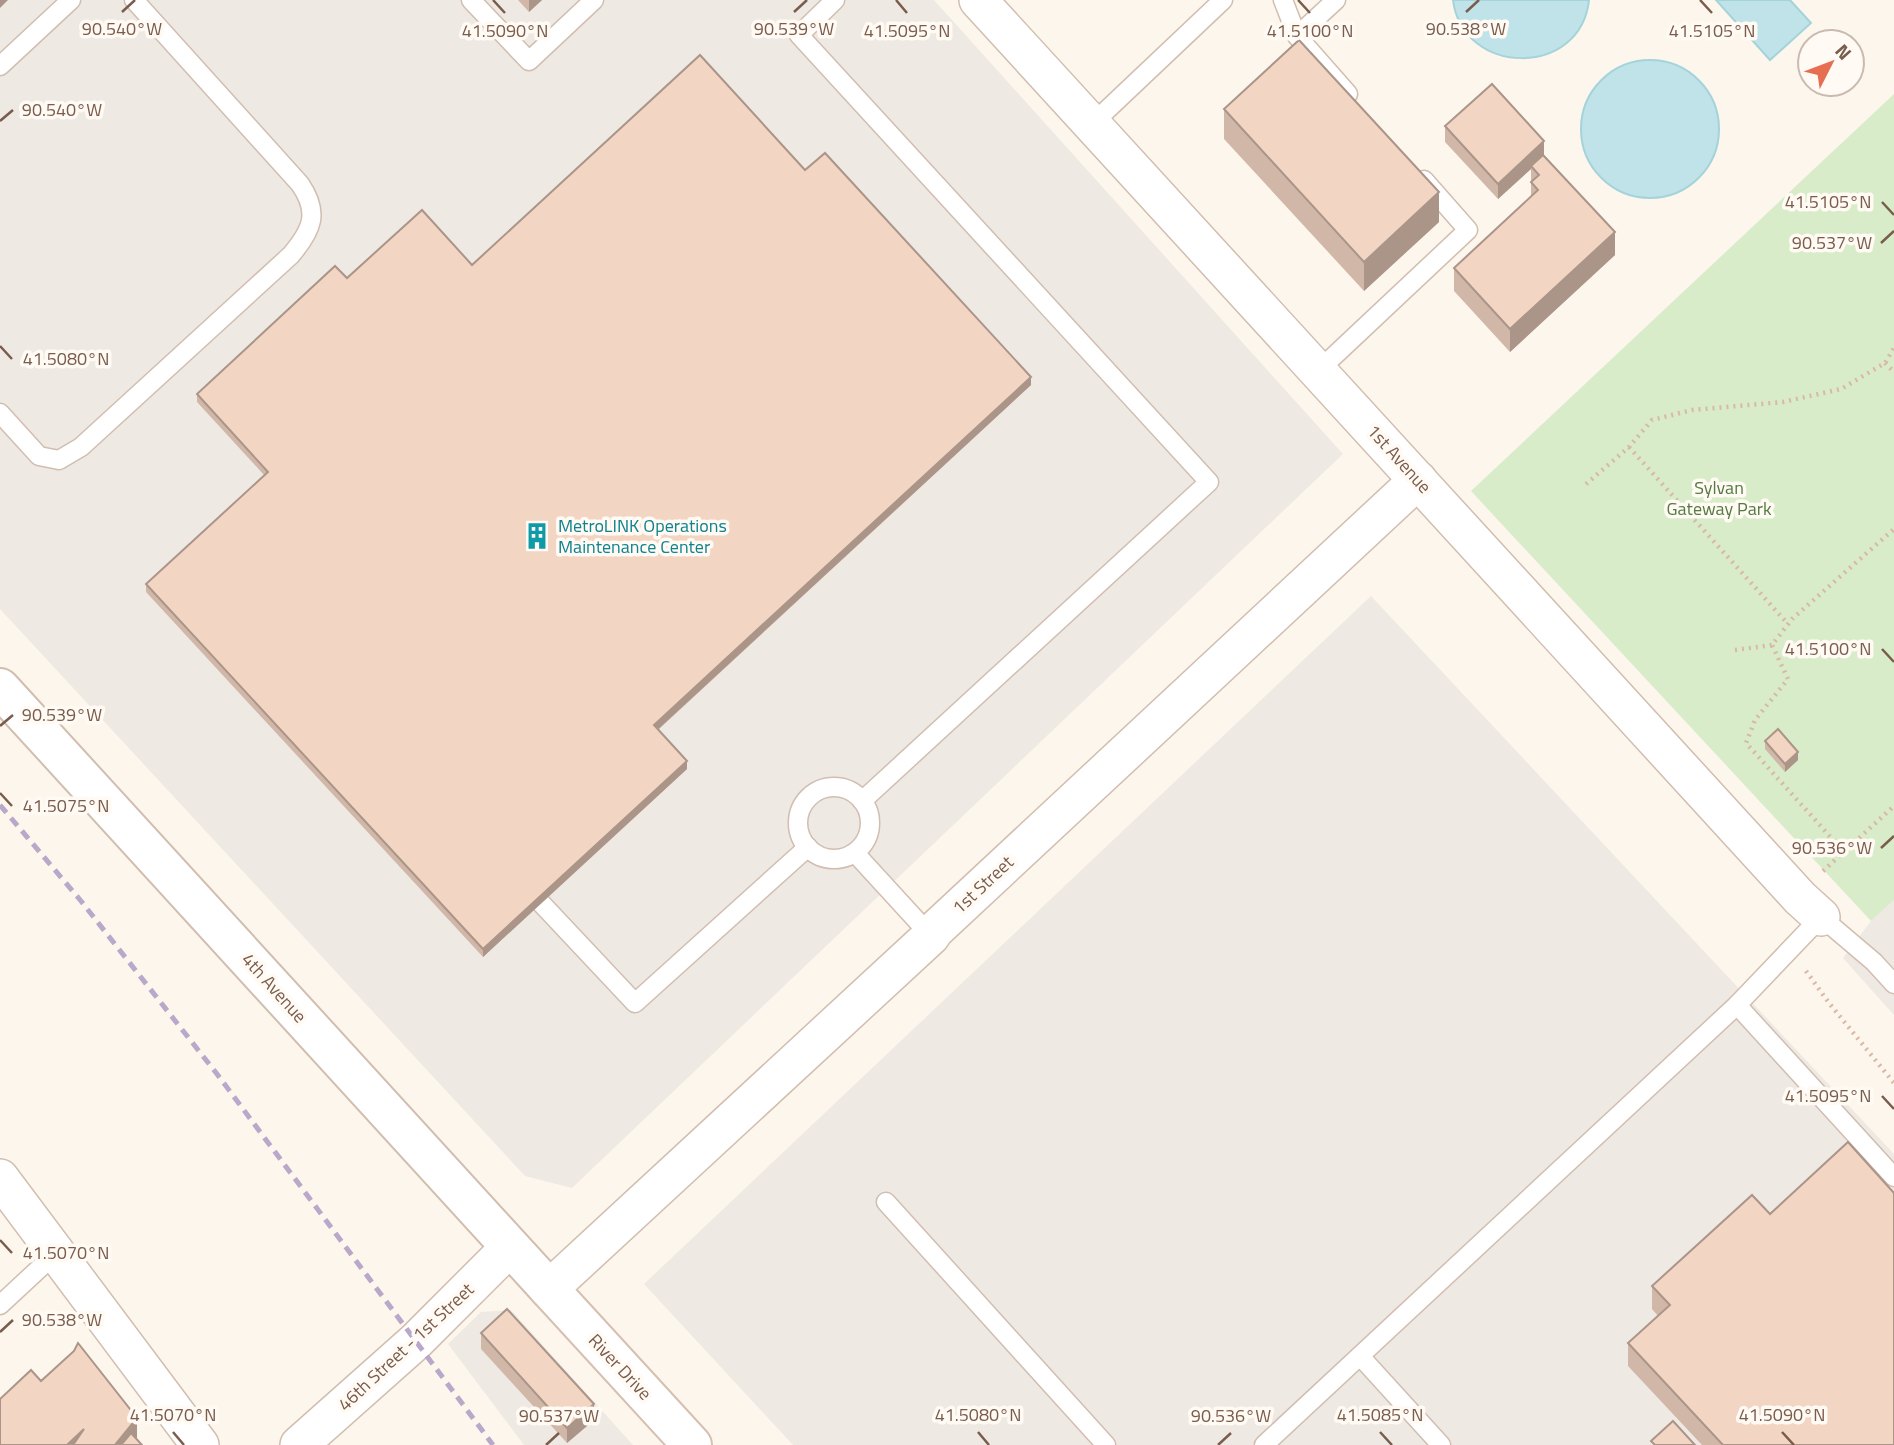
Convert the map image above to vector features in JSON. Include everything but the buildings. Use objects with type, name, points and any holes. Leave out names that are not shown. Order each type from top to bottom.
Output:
[{"type":"street","name":"1st Avenue","points":[[978,0],[1800,898],[1821,917]]},
{"type":"street","name":"1st Street","points":[[549,1289],[1418,480]]},
{"type":"street","name":"4th Avenue","points":[[0,688],[549,1289]]},
{"type":"street","points":[[0,1178],[200,1445]]},
{"type":"street","name":"46th Street - 1st Street","points":[[299,1445],[416,1341],[510,1247]]},
{"type":"street","name":"River Drive","points":[[549,1289],[692,1445]]},
{"type":"lane","points":[[0,66],[71,0]]},
{"type":"lane","points":[[0,413],[39,456],[58,460],[81,447],[291,255],[306,237],[311,220],[311,200],[300,184],[134,0]]},
{"type":"lane","points":[[471,0],[529,61],[594,0]]},
{"type":"lane","points":[[835,0],[799,35],[1209,482],[862,801]]},
{"type":"lane","points":[[1092,124],[1223,0]]},
{"type":"lane","points":[[1283,0],[1297,36],[1360,107]]},
{"type":"lane","points":[[1297,36],[1336,0]]},
{"type":"lane","points":[[1318,371],[1468,230],[1414,169]]},
{"type":"lane","points":[[842,787],[858,795],[870,814],[869,833],[864,844],[855,853],[829,859],[814,853],[808,847],[801,838],[797,825],[801,807],[811,794],[825,788],[842,787]]},
{"type":"lane","points":[[541,903],[635,1003],[808,847]]},
{"type":"lane","points":[[855,853],[931,936]]},
{"type":"lane","points":[[1264,1445],[1737,1005],[1821,917],[1874,962],[1894,984]]},
{"type":"lane","points":[[1737,1005],[1894,1177]]},
{"type":"lane","points":[[886,1202],[1106,1445]]},
{"type":"lane","points":[[0,1305],[56,1252]]},
{"type":"lane","points":[[1360,1356],[1441,1445]]},
{"type":"path","points":[[1586,484],[1629,447],[1652,420],[1692,410],[1783,402],[1841,389],[1885,363],[1894,348]]},
{"type":"path","points":[[1885,363],[1894,372]]},
{"type":"path","points":[[1629,447],[1788,624]]},
{"type":"path","points":[[1735,650],[1772,645],[1788,624],[1894,528]]},
{"type":"path","points":[[1772,645],[1788,679],[1755,720],[1746,743],[1844,852]]},
{"type":"shaded area","points":[[0,0],[934,0],[1343,454],[572,1188],[525,1176],[0,609]]},
{"type":"shaded area","points":[[1371,596],[1894,1154],[1894,1445],[793,1445],[644,1284]]},
{"type":"shaded area","points":[[1894,900],[1894,1015],[1843,958],[1871,921]]},
{"type":"shaded area","points":[[511,1310],[633,1445],[524,1445],[448,1344],[481,1312]]},
{"type":"green space","name":"Sylvan Gateway Park","points":[[1894,94],[1894,900],[1871,921],[1471,491]]},
{"type":"water","points":[[1453,0],[1589,0],[1581,26],[1566,44],[1545,55],[1522,58],[1498,54],[1477,43],[1461,25]]},
{"type":"water","points":[[1716,0],[1790,0],[1811,23],[1805,28],[1796,28],[1796,37],[1770,60]]},
{"type":"water","points":[[1650,60],[1676,65],[1699,80],[1714,103],[1719,129],[1714,155],[1699,178],[1676,193],[1650,198],[1624,193],[1601,178],[1586,155],[1581,129],[1586,103],[1601,80],[1624,65]]},
{"type":"railway","points":[[0,805],[81,901],[217,1074],[493,1445]]},
{"type":"place","name":"MetroLINK Operations Maintenance Center","points":[[537,536]]}]
